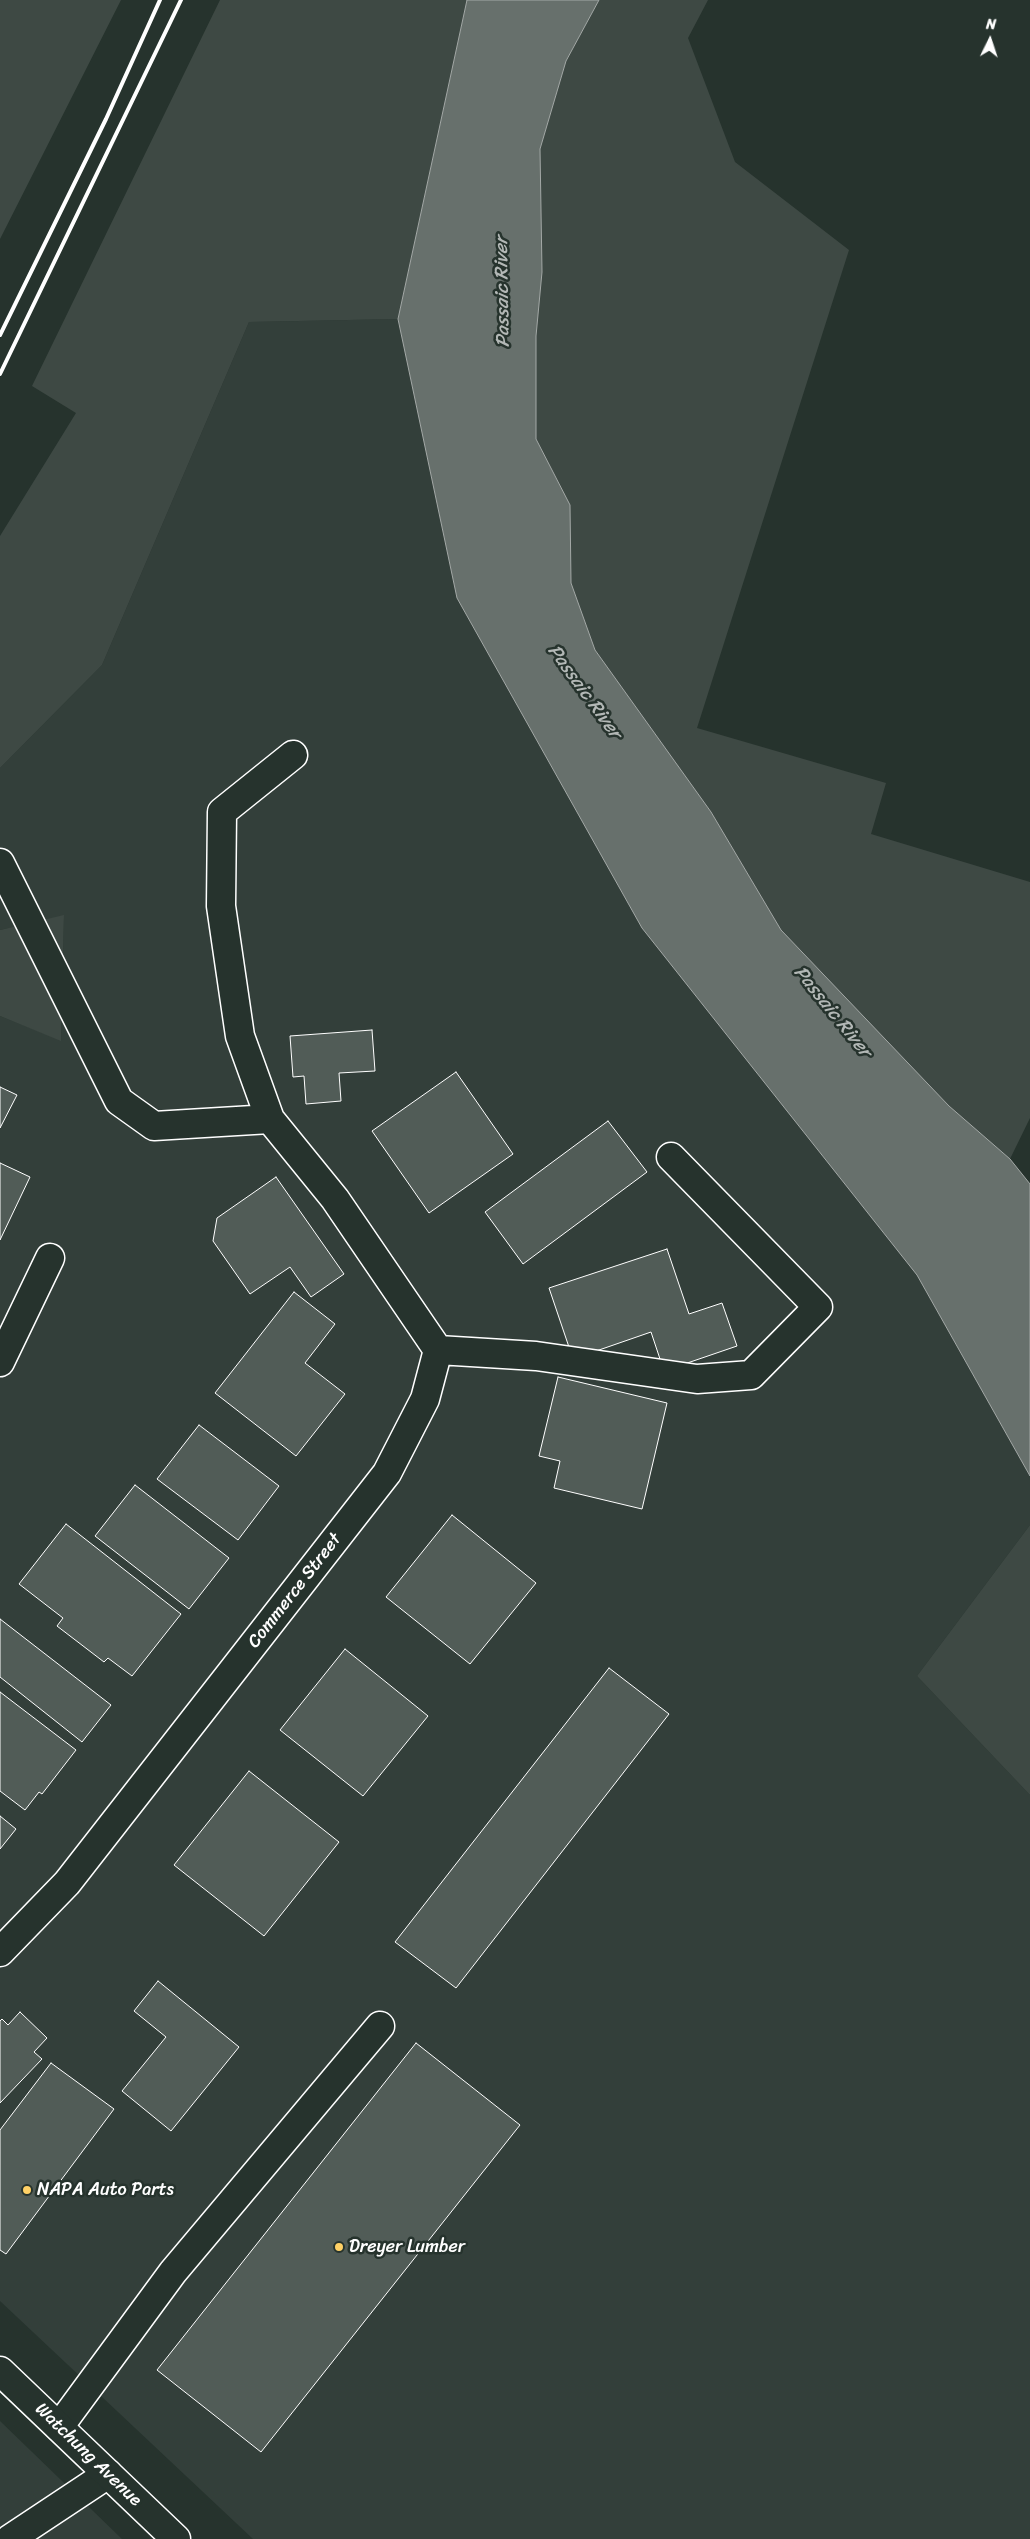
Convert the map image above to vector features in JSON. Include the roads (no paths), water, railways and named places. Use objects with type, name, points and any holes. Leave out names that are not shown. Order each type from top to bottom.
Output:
[{"type":"street","points":[[293,755],[222,812],[221,906],[240,1036],[270,1119],[335,1199],[438,1350],[536,1356],[697,1379],[751,1375],[818,1307],[671,1157]]},
{"type":"street","points":[[0,863],[119,1101],[154,1126],[270,1119]]},
{"type":"street","points":[[0,1362],[50,1258]]},
{"type":"street","name":"Commerce Street","points":[[0,1952],[67,1883],[387,1473],[425,1399],[438,1350]]},
{"type":"street","points":[[59,2427],[173,2272],[380,2026]]},
{"type":"street","name":"Watchung Avenue","points":[[0,2371],[176,2539]]},
{"type":"street","points":[[10,2539],[108,2474]]},
{"type":"water","name":"Passaic River","points":[[467,0],[599,0],[566,61],[540,149],[542,272],[536,336],[536,439],[570,505],[571,583],[595,650],[711,812],[781,930],[949,1106],[1010,1159],[1030,1184],[1030,1476],[917,1275],[642,928],[457,598],[398,319]]},
{"type":"railway","points":[[0,335],[106,119],[160,0]]},
{"type":"railway","points":[[0,374],[181,0]]},
{"type":"place","name":"NAPA Auto Parts","points":[[27,2190]]},
{"type":"place","name":"Dreyer Lumber","points":[[339,2247]]}]
